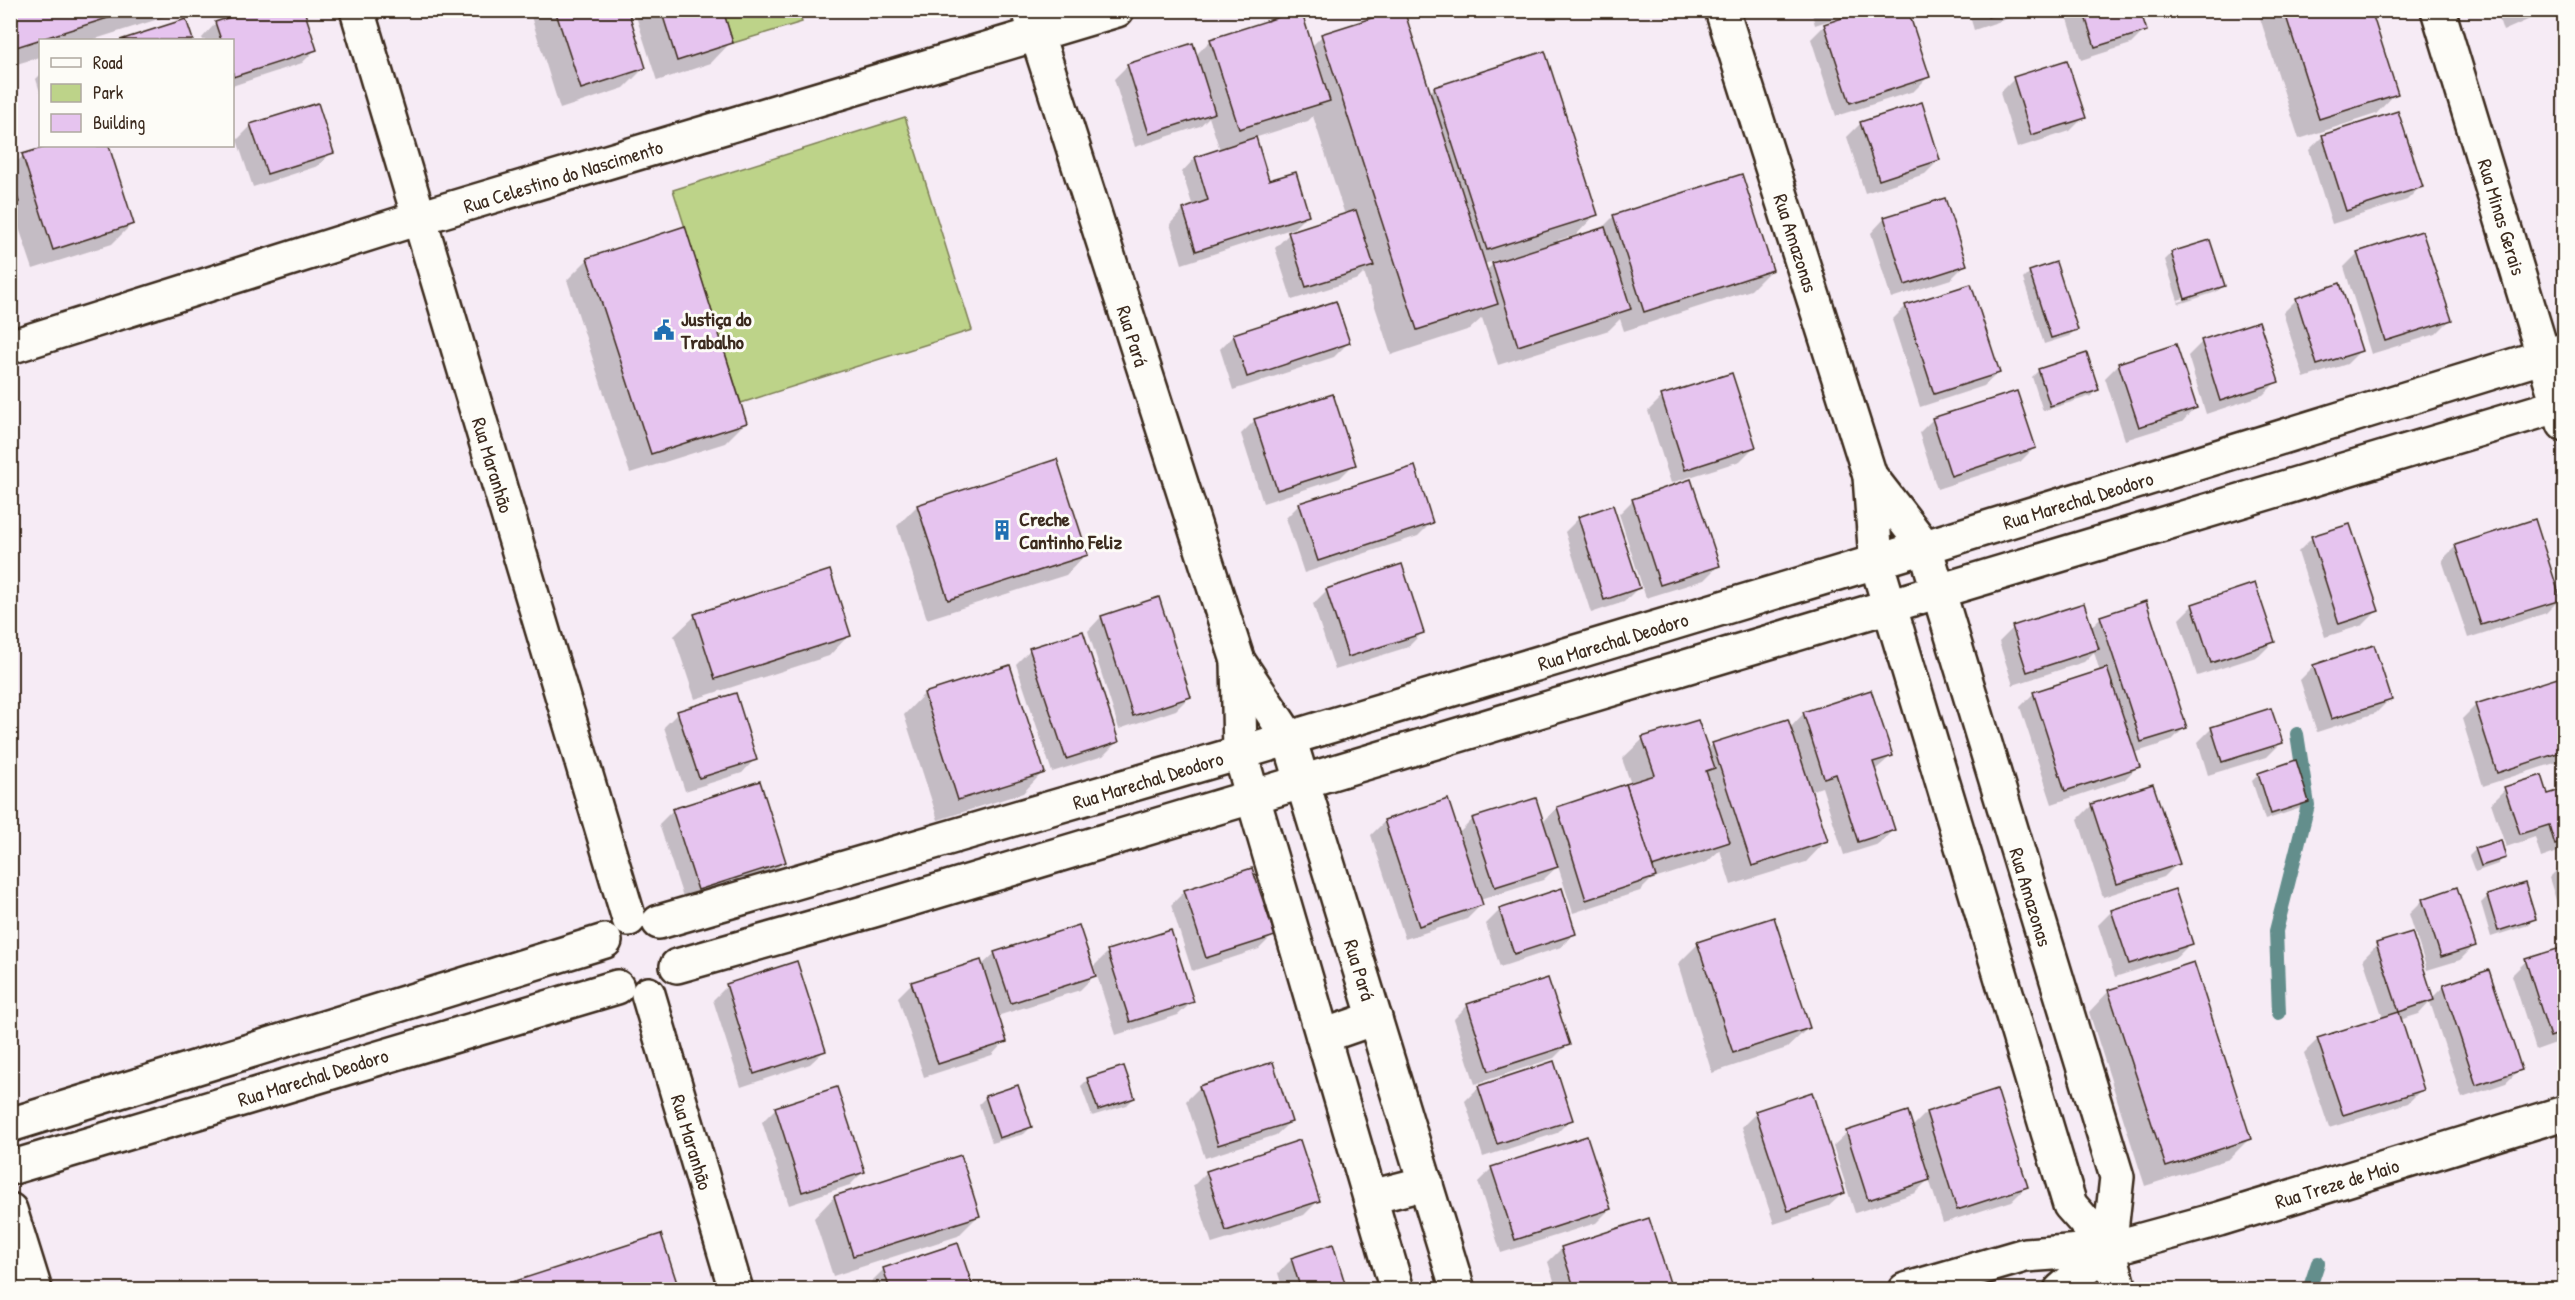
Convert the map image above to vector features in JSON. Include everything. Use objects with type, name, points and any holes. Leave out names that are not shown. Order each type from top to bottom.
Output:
[{"type":"street","name":"Rua Maranhão","points":[[357,10],[631,927]]},
{"type":"street","name":"Rua Celestino do Nascimento","points":[[10,348],[1032,23],[1117,10]]},
{"type":"street","name":"Rua Amazonas","points":[[1722,10],[1870,476],[1876,561],[2070,1205],[2109,1249]]},
{"type":"street","name":"Rua Minas Gerais","points":[[2438,10],[2555,353],[2563,411]]},
{"type":"street","name":"Rua Pará","points":[[1032,23],[1238,661],[1289,738],[1458,1290]]},
{"type":"street","name":"Rua Marechal Deodoro","points":[[10,1125],[394,1006],[631,927],[859,865],[1478,682],[2306,431],[2555,353]]},
{"type":"street","points":[[678,966],[874,910],[2319,478],[2563,411]]},
{"type":"street","points":[[2306,431],[2319,478]]},
{"type":"street","points":[[1870,476],[1925,547]]},
{"type":"street","points":[[2141,481],[2153,528]]},
{"type":"street","name":"Rua Amazonas","points":[[1925,547],[2117,1177],[2109,1249],[2120,1290]]},
{"type":"street","points":[[1655,628],[1666,674]]},
{"type":"street","name":"Rua Pará","points":[[1238,661],[1240,753],[1397,1290]]},
{"type":"street","points":[[1478,682],[1490,726]]},
{"type":"street","points":[[1021,818],[1034,862]]},
{"type":"street","points":[[1958,834],[2008,820]]},
{"type":"street","points":[[859,865],[874,910]]},
{"type":"street","points":[[631,927],[676,941],[679,954],[678,966],[667,984],[632,991],[603,966],[602,953],[631,927]]},
{"type":"street","points":[[2007,998],[2057,984]]},
{"type":"street","name":"Rua Maranhão","points":[[632,991],[736,1290]]},
{"type":"street","name":"Rua Marechal Deodoro","points":[[10,1168],[407,1049],[632,991]]},
{"type":"street","points":[[394,1006],[407,1049]]},
{"type":"street","points":[[1323,1036],[1375,1018]]},
{"type":"street","points":[[228,1058],[238,1099]]},
{"type":"street","name":"Rua Treze de Maio","points":[[1905,1290],[2025,1255],[2109,1249],[2219,1219],[2565,1113]]},
{"type":"street","points":[[1371,1197],[1426,1183]]},
{"type":"street","points":[[10,1210],[35,1290]]},
{"type":"street","name":"Rua Treze de Maio","points":[[2061,1290],[2109,1249]]},
{"type":"green space","points":[[723,11],[798,11],[802,22],[733,43]]},
{"type":"green space","points":[[905,117],[972,330],[741,403],[673,190]]},
{"type":"building","points":[[10,10],[133,10],[39,39],[10,49]]},
{"type":"building","points":[[252,10],[304,10],[317,50],[234,77],[234,39],[221,39],[215,22]]},
{"type":"building","points":[[555,10],[628,10],[646,68],[581,89]]},
{"type":"building","points":[[661,10],[723,10],[733,43],[677,61]]},
{"type":"building","points":[[1301,10],[1330,101],[1239,129],[1210,39]]},
{"type":"building","points":[[1397,10],[1404,10],[1498,304],[1417,330],[1321,34]]},
{"type":"building","points":[[1866,10],[1908,10],[1930,77],[1850,103],[1824,24]]},
{"type":"building","points":[[1986,10],[2007,10],[1988,17]]},
{"type":"building","points":[[2083,10],[2140,10],[2147,31],[2095,47]]},
{"type":"building","points":[[2284,10],[2371,10],[2398,94],[2319,119]]},
{"type":"building","points":[[186,19],[193,39],[123,39]]},
{"type":"building","points":[[1193,43],[1215,113],[1149,134],[1127,64]]},
{"type":"building","points":[[1545,51],[1598,215],[1487,250],[1434,87]]},
{"type":"building","points":[[2067,60],[2086,118],[2031,135],[2013,77]]},
{"type":"building","points":[[1922,102],[1940,160],[1879,180],[1860,122]]},
{"type":"building","points":[[318,103],[334,153],[267,174],[250,124]]},
{"type":"building","points":[[2398,111],[2423,187],[2346,211],[2322,135]]},
{"type":"building","points":[[1256,137],[1269,180],[1296,172],[1309,215],[1196,251],[1183,209],[1208,200],[1195,157]]},
{"type":"building","points":[[46,147],[109,147],[134,224],[53,250],[22,154]]},
{"type":"building","points":[[1742,174],[1773,270],[1644,312],[1613,215]]},
{"type":"building","points":[[10,176],[19,202],[10,205]]},
{"type":"building","points":[[1945,198],[1967,265],[1905,285],[1884,217]]},
{"type":"building","points":[[1356,210],[1374,266],[1306,287],[1288,232]]},
{"type":"building","name":"Justiça do Trabalho","points":[[685,226],[747,423],[651,454],[587,258]]},
{"type":"building","points":[[1605,227],[1631,309],[1518,346],[1492,263]]},
{"type":"building","points":[[2422,231],[2452,320],[2385,341],[2357,252]]},
{"type":"building","points":[[2210,240],[2225,286],[2185,299],[2171,252]]},
{"type":"building","points":[[2056,262],[2078,330],[2051,338],[2029,271]]},
{"type":"building","points":[[2340,283],[2362,351],[2317,365],[2296,298]]},
{"type":"building","points":[[1971,284],[2000,373],[1934,394],[1905,305]]},
{"type":"building","points":[[1336,301],[1350,343],[1247,377],[1233,334]]},
{"type":"building","points":[[2259,321],[2279,382],[2220,401],[2201,340]]},
{"type":"building","points":[[2176,344],[2197,408],[2139,427],[2118,363]]},
{"type":"building","points":[[2087,353],[2099,390],[2050,406],[2038,369]]},
{"type":"building","points":[[1732,373],[1756,447],[1685,470],[1661,395]]},
{"type":"building","points":[[2017,391],[2036,448],[1951,476],[1932,418]]},
{"type":"building","points":[[1333,394],[1356,465],[1277,490],[1254,419]]},
{"type":"building","name":"Creche Cantinho Feliz","points":[[1057,459],[1088,555],[948,600],[917,505]]},
{"type":"building","points":[[1415,466],[1433,523],[1318,561],[1299,503]]},
{"type":"building","points":[[1691,479],[1720,566],[1660,585],[1632,499]]},
{"type":"building","points":[[1613,505],[1640,588],[1604,600],[1578,517]]},
{"type":"building","points":[[2535,519],[2561,600],[2481,625],[2455,545]]},
{"type":"building","points":[[2350,524],[2379,611],[2339,624],[2311,536]]},
{"type":"building","points":[[1402,564],[1424,633],[1348,657],[1326,589]]},
{"type":"building","points":[[830,570],[851,636],[715,679],[694,614]]},
{"type":"building","points":[[2255,583],[2275,642],[2211,663],[2192,604]]},
{"type":"building","points":[[1159,597],[1191,697],[1133,716],[1101,616]]},
{"type":"building","points":[[2146,601],[2187,728],[2141,742],[2100,616]]},
{"type":"building","points":[[2084,603],[2099,649],[2027,672],[2012,626]]},
{"type":"building","points":[[1083,631],[1119,742],[1066,759],[1029,648]]},
{"type":"building","points":[[2374,645],[2392,700],[2331,719],[2313,665]]},
{"type":"building","points":[[1010,665],[1045,773],[958,800],[924,693]]},
{"type":"building","points":[[2107,668],[2140,767],[2065,791],[2033,692]]},
{"type":"building","points":[[2564,676],[2564,751],[2497,773],[2475,704]]},
{"type":"building","points":[[1871,690],[1893,756],[1873,762],[1895,830],[1858,842],[1836,774],[1824,778],[1803,712]]},
{"type":"building","points":[[736,693],[757,760],[699,778],[677,711]]},
{"type":"building","points":[[2271,708],[2283,743],[2222,762],[2211,727]]},
{"type":"building","points":[[1788,719],[1828,841],[1752,866],[1712,743]]},
{"type":"building","points":[[1698,720],[1715,768],[1706,771],[1730,842],[1652,867],[1626,784],[1655,775],[1642,737]]},
{"type":"building","points":[[2296,760],[2309,802],[2271,814],[2258,773]]},
{"type":"building","points":[[2542,775],[2548,794],[2564,789],[2564,842],[2555,845],[2549,825],[2520,834],[2504,787]]},
{"type":"building","points":[[760,781],[786,862],[698,890],[672,809]]},
{"type":"building","points":[[1626,784],[1656,877],[1586,900],[1557,807]]},
{"type":"building","points":[[2153,784],[2180,864],[2117,884],[2091,804]]},
{"type":"building","points":[[1536,798],[1558,867],[1495,887],[1472,818]]},
{"type":"building","points":[[1448,799],[1483,905],[1419,926],[1384,820]]},
{"type":"building","points":[[2501,840],[2506,858],[2481,866],[2475,848]]},
{"type":"building","points":[[1252,868],[1275,936],[1206,958],[1184,890]]},
{"type":"building","points":[[2525,883],[2536,919],[2498,931],[2487,895]]},
{"type":"building","points":[[2457,887],[2476,946],[2441,957],[2422,899]]},
{"type":"building","points":[[1562,888],[1576,934],[1514,954],[1499,909]]},
{"type":"building","points":[[2175,889],[2193,944],[2129,964],[2111,910]]},
{"type":"building","points":[[1774,917],[1810,1028],[1733,1053],[1697,942]]},
{"type":"building","points":[[1079,925],[1096,976],[1011,1003],[994,952]]},
{"type":"building","points":[[1171,930],[1194,1002],[1130,1022],[1107,950]]},
{"type":"building","points":[[2412,932],[2434,1000],[2399,1012],[2376,943]]},
{"type":"building","points":[[2564,947],[2564,1032],[2550,1037],[2525,959]]},
{"type":"building","points":[[981,960],[1007,1042],[938,1064],[911,982]]},
{"type":"building","points":[[797,961],[826,1051],[754,1074],[726,984]]},
{"type":"building","points":[[2194,962],[2251,1139],[2166,1167],[2108,990]]},
{"type":"building","points":[[2489,970],[2522,1070],[2476,1085],[2443,985]]},
{"type":"building","points":[[1548,978],[1570,1045],[1489,1071],[1467,1004]]},
{"type":"building","points":[[2399,1012],[2424,1090],[2343,1115],[2317,1038]]},
{"type":"building","points":[[1554,1061],[1573,1120],[1497,1144],[1478,1086]]},
{"type":"building","points":[[1273,1062],[1292,1122],[1218,1145],[1199,1086]]},
{"type":"building","points":[[1124,1066],[1135,1098],[1098,1110],[1087,1078]]},
{"type":"building","points":[[1018,1085],[1032,1127],[999,1138],[985,1096]]},
{"type":"building","points":[[837,1087],[865,1172],[802,1192],[775,1107]]},
{"type":"building","points":[[1997,1089],[2028,1187],[1957,1210],[1926,1112]]},
{"type":"building","points":[[1812,1092],[1845,1193],[1788,1211],[1755,1111]]},
{"type":"building","points":[[1908,1111],[1930,1180],[1868,1200],[1846,1131]]},
{"type":"building","points":[[1587,1136],[1611,1209],[1515,1240],[1491,1167]]},
{"type":"building","points":[[1300,1140],[1320,1201],[1226,1231],[1206,1171]]},
{"type":"building","points":[[961,1155],[980,1216],[853,1256],[834,1196]]},
{"type":"building","points":[[1649,1218],[1671,1286],[1660,1290],[1575,1290],[1561,1247]]},
{"type":"building","points":[[661,1234],[678,1286],[667,1290],[488,1290]]},
{"type":"building","points":[[958,1243],[974,1290],[890,1290],[883,1268]]},
{"type":"building","points":[[1333,1244],[1347,1290],[1301,1290],[1291,1258]]},
{"type":"waterway","points":[[2279,1013],[2276,931],[2308,805],[2297,734]]},
{"type":"waterway","points":[[2309,1290],[2318,1263]]},
{"type":"place","name":"Justiça do Trabalho","points":[[664,330]]},
{"type":"place","name":"Creche Cantinho Feliz","points":[[1002,530]]}]
